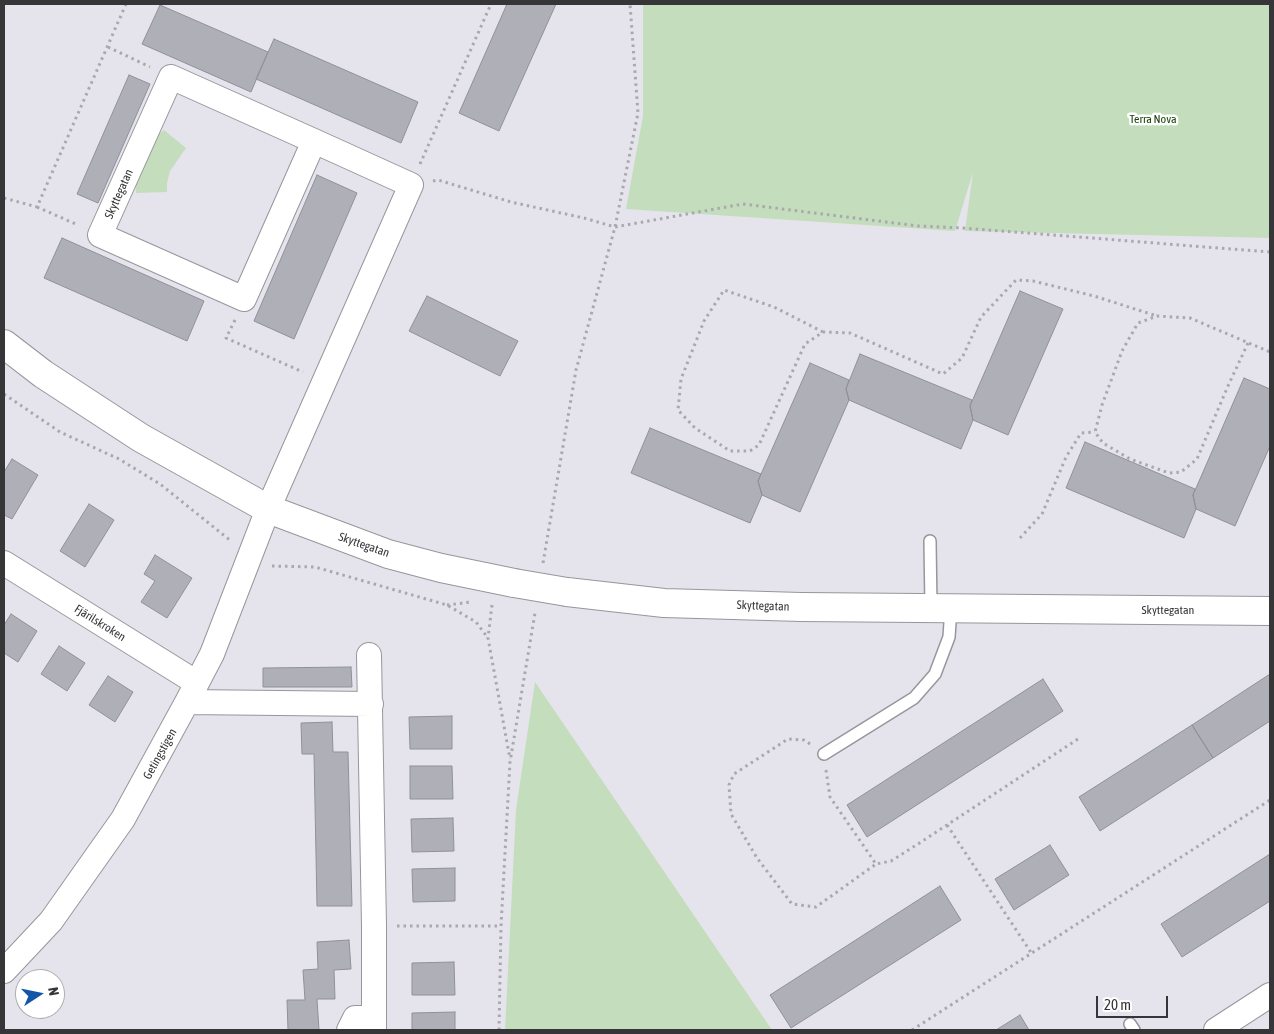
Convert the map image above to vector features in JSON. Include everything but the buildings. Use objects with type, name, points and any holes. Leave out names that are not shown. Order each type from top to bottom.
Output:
[{"type":"street","points":[[171,77],[411,185],[268,509]]},
{"type":"street","name":"Skyttegatan","points":[[171,77],[100,235],[244,299]]},
{"type":"street","points":[[244,299],[314,141]]},
{"type":"street","name":"Skyttegatan","points":[[4,344],[43,374],[141,438],[268,509],[388,554],[441,568],[567,592],[664,603],[801,607],[1270,611]]},
{"type":"street","name":"Getingstigen","points":[[4,971],[50,921],[123,819],[212,654],[268,509]]},
{"type":"street","name":"Fjärilskroken","points":[[4,563],[192,693]]},
{"type":"street","points":[[349,1030],[356,1018],[374,1024],[369,655]]},
{"type":"street","points":[[192,693],[371,704]]},
{"type":"street","points":[[1216,1030],[1270,995]]},
{"type":"lane","points":[[824,754],[914,698],[936,674],[949,637],[941,608],[930,541]]},
{"type":"path","points":[[37,207],[126,4]]},
{"type":"path","points":[[411,185],[491,4]]},
{"type":"path","points":[[542,572],[576,370],[615,227],[638,113],[630,4]]},
{"type":"path","points":[[108,46],[171,77]]},
{"type":"path","points":[[411,185],[438,180],[511,202],[584,218],[615,227],[742,204],[918,226],[1270,252]]},
{"type":"path","points":[[4,198],[37,207],[100,235]]},
{"type":"path","points":[[823,332],[805,344],[759,445],[750,451],[730,451],[695,428],[678,410],[681,379],[704,321],[724,290],[774,306],[823,332],[850,333],[943,374],[962,358],[981,317],[1016,280],[1032,281],[1094,296],[1157,316],[1190,318],[1270,352]]},
{"type":"path","points":[[244,299],[226,338],[324,381]]},
{"type":"path","points":[[1157,316],[1138,324],[1122,351],[1102,406],[1096,432],[1103,443],[1130,459],[1169,473],[1181,472],[1197,459],[1248,343]]},
{"type":"path","points":[[4,394],[60,432],[119,459],[160,484],[211,526],[265,565],[315,567],[447,605],[476,622],[488,638]]},
{"type":"path","points":[[1020,538],[1042,514],[1066,457],[1081,433],[1096,432]]},
{"type":"path","points":[[492,602],[488,638],[510,762]]},
{"type":"path","points":[[499,1030],[510,762],[535,611]]},
{"type":"path","points":[[876,864],[830,797],[824,754],[804,740],[788,739],[734,774],[729,784],[731,814],[757,858],[792,904],[816,907],[876,864],[891,861],[1078,739]]},
{"type":"path","points":[[912,1030],[1270,800]]},
{"type":"path","points":[[947,825],[1032,954]]},
{"type":"path","points":[[374,926],[502,926]]},
{"type":"green space","name":"Terra Nova","points":[[643,4],[1270,4],[1270,238],[965,231],[973,172],[955,231],[626,209],[643,116]]},
{"type":"green space","points":[[164,130],[186,148],[170,171],[167,192],[136,193],[135,180],[155,137]]},
{"type":"green space","points":[[535,682],[772,1030],[505,1030],[516,810]]}]
